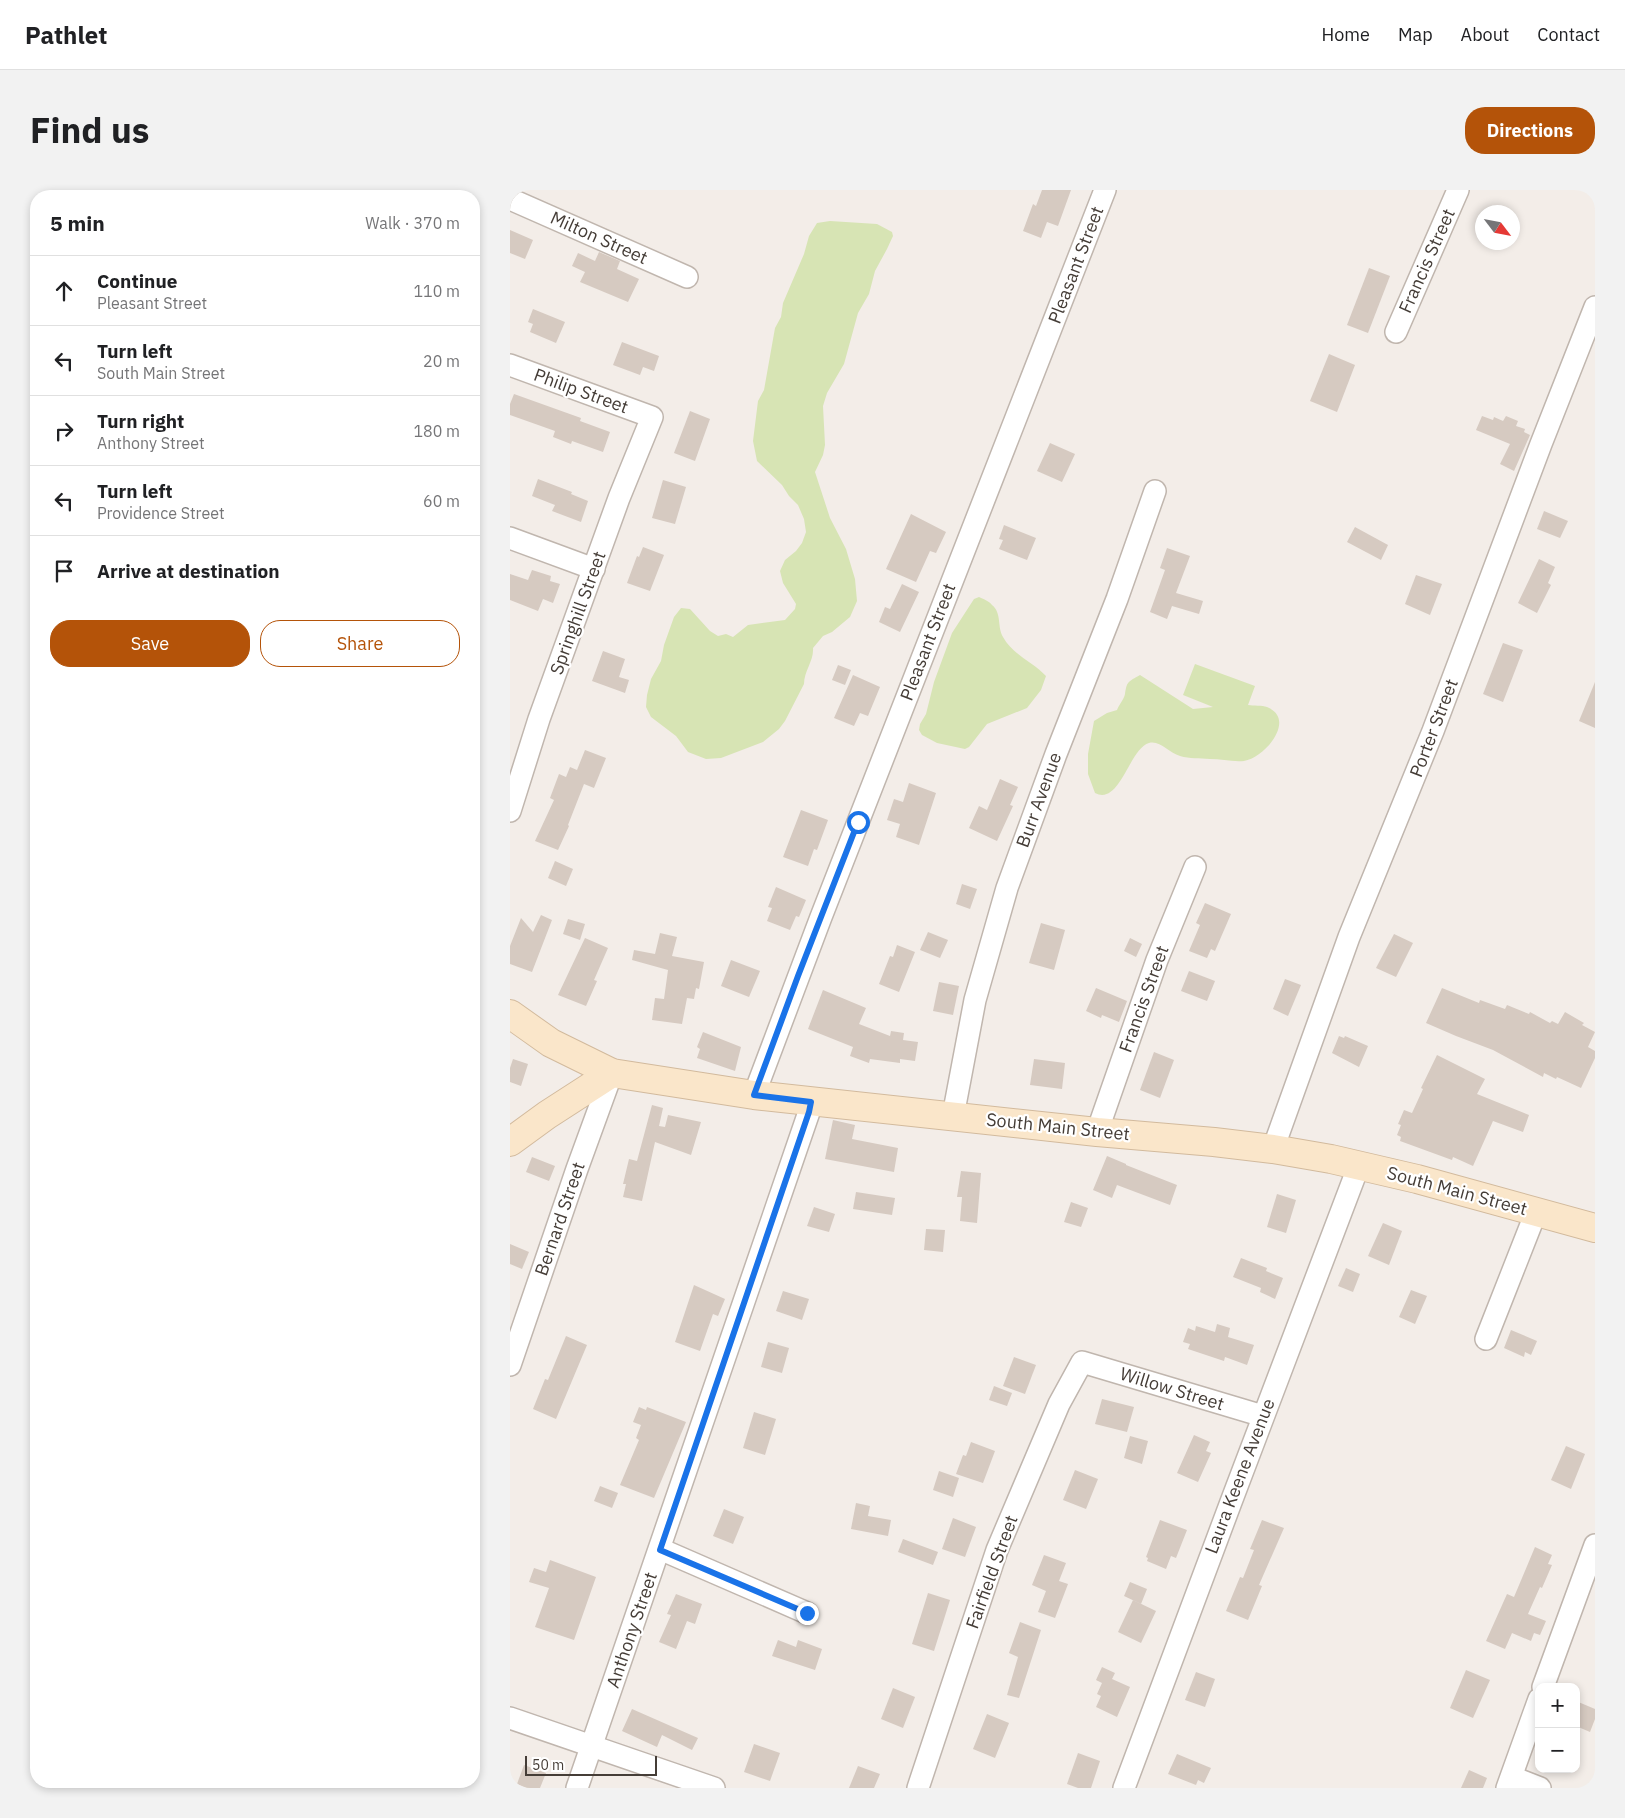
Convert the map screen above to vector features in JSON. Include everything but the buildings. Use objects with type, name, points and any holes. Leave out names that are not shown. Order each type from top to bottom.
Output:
[{"type":"main road","name":"South Main Street","points":[[518,1020],[557,1047],[612,1073],[811,1102],[1273,1149],[1360,1165],[1595,1228]]},
{"type":"main road","points":[[510,1142],[547,1115],[612,1073]]},
{"type":"street","name":"Pleasant Street","points":[[754,1095],[821,917],[1105,190]]},
{"type":"street","name":"Francis Street","points":[[1396,332],[1458,190]]},
{"type":"street","name":"Milton Street","points":[[510,199],[688,277]]},
{"type":"street","name":"Porter Street","points":[[1273,1149],[1349,937],[1433,731],[1541,444],[1595,307]]},
{"type":"street","name":"Philip Street","points":[[510,365],[652,417]]},
{"type":"street","name":"Springhill Street","points":[[510,811],[540,719],[619,498],[652,417]]},
{"type":"street","name":"Burr Avenue","points":[[953,1116],[975,1000],[1008,888],[1056,754],[1117,599],[1155,491]]},
{"type":"street","points":[[510,538],[594,569]]},
{"type":"street","name":"Francis Street","points":[[1097,1132],[1157,960],[1195,867]]},
{"type":"street","name":"Bernard Street","points":[[510,1365],[612,1073]]},
{"type":"street","name":"Anthony Street","points":[[577,1788],[660,1550],[811,1102]]},
{"type":"street","name":"Laura Keene Avenue","points":[[1124,1788],[1263,1416],[1360,1165]]},
{"type":"street","points":[[1486,1339],[1536,1212]]},
{"type":"street","name":"Willow Street","points":[[1082,1362],[1263,1416]]},
{"type":"street","name":"Fairfield Street","points":[[918,1788],[997,1550],[1060,1404],[1082,1362]]},
{"type":"street","points":[[1544,1683],[1595,1545]]},
{"type":"street","points":[[660,1550],[807,1613]]},
{"type":"street","points":[[1535,1710],[1509,1783],[1540,1788]]},
{"type":"street","points":[[510,1718],[714,1788]]},
{"type":"green space","points":[[830,221],[877,224],[892,232],[893,236],[875,271],[869,294],[858,313],[844,364],[827,393],[823,406],[825,445],[823,455],[815,472],[830,518],[846,549],[855,579],[857,601],[850,617],[832,632],[823,636],[813,648],[804,684],[779,729],[763,742],[721,758],[706,759],[688,752],[676,736],[651,717],[646,707],[647,695],[651,679],[661,661],[664,645],[674,617],[681,608],[690,609],[710,631],[718,636],[726,634],[733,637],[748,625],[785,620],[795,609],[796,604],[783,583],[780,571],[785,560],[802,543],[806,532],[804,519],[798,505],[782,485],[757,461],[753,441],[758,401],[764,390],[775,328],[781,317],[783,303],[804,254],[809,236],[817,223]]},
{"type":"green space","points":[[979,597],[989,602],[995,608],[1001,633],[1012,649],[1046,676],[1041,690],[1027,708],[987,724],[969,747],[965,749],[937,743],[922,735],[919,730],[952,633],[974,599]]},
{"type":"green space","points":[[1195,664],[1255,686],[1248,705],[1267,707],[1275,713],[1279,720],[1275,737],[1261,753],[1244,761],[1184,757],[1157,743],[1149,743],[1142,747],[1111,792],[1104,795],[1095,793],[1088,774],[1088,754],[1094,721],[1107,713],[1117,710],[1124,696],[1127,684],[1140,675],[1193,709],[1213,707],[1183,695]]},
{"type":"route","points":[[807,1613],[660,1550],[809,1112],[811,1102],[754,1095],[858,822]]}]
